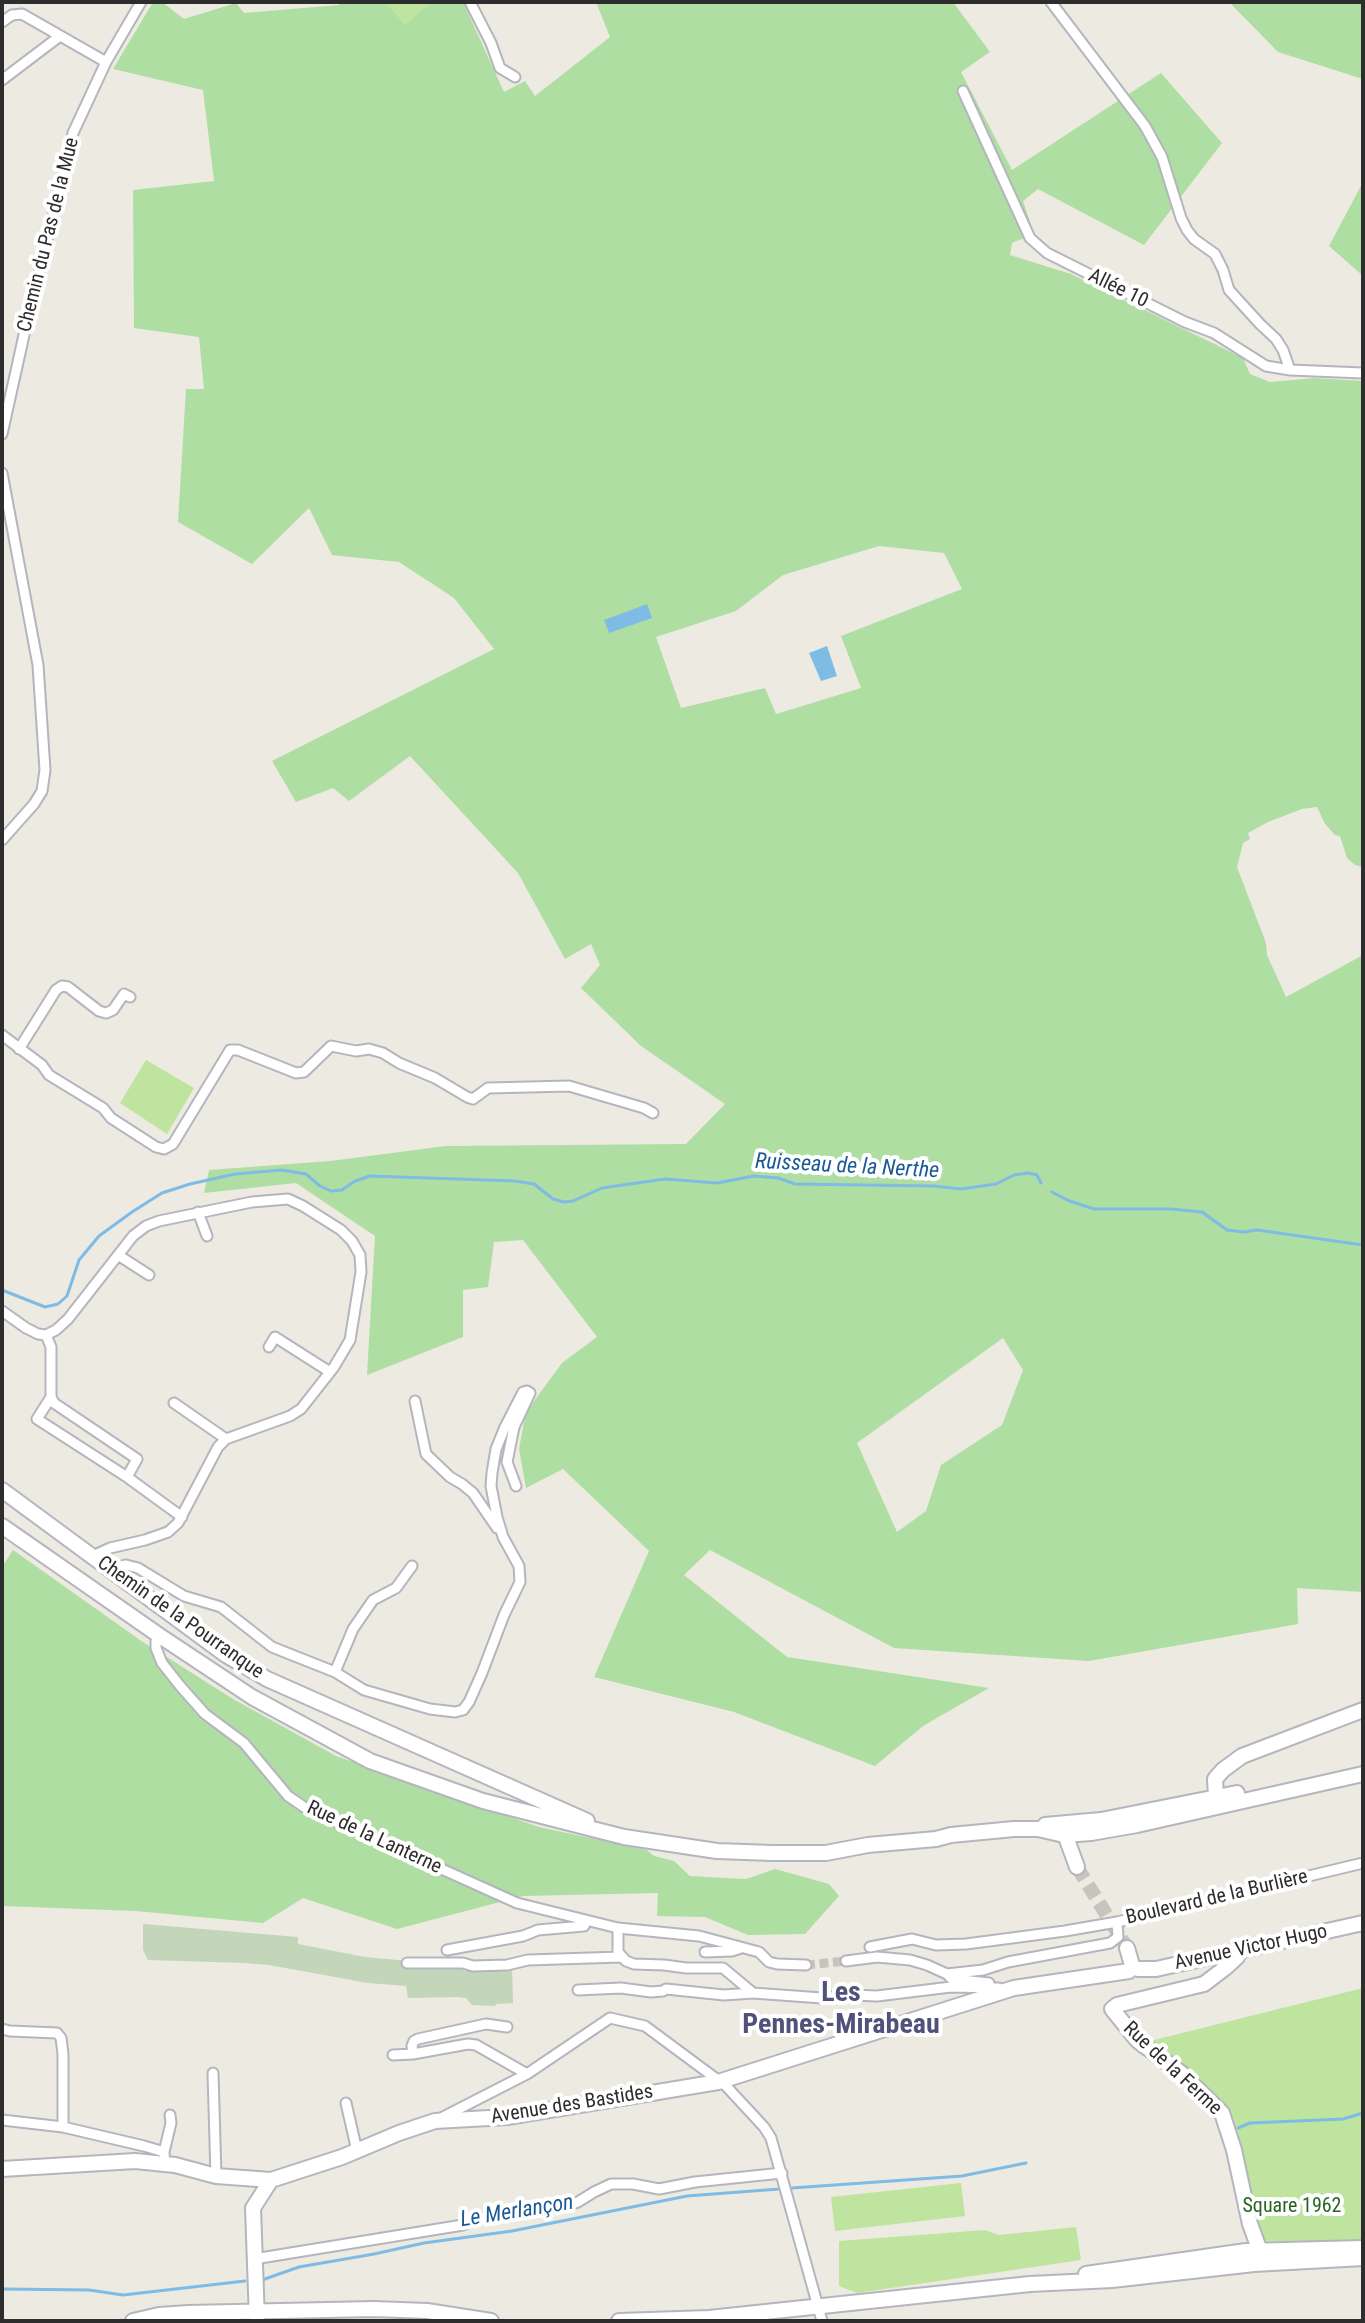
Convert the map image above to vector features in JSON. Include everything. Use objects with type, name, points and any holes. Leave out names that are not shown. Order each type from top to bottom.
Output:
[{"type":"street","name":"Chemin du Pas de la Mue","points":[[2,434],[73,133],[106,62],[141,2]]},
{"type":"street","points":[[470,2],[500,68],[515,77]]},
{"type":"street","points":[[1051,2],[1145,126],[1162,157],[1187,230],[1215,254],[1229,290],[1276,339],[1290,370]]},
{"type":"street","points":[[2,22],[12,15],[22,14],[106,62]]},
{"type":"street","points":[[2,80],[60,36]]},
{"type":"street","name":"Allée 10","points":[[963,91],[1030,238],[1047,253],[1185,322],[1214,333],[1266,366],[1363,373]]},
{"type":"street","points":[[2,473],[38,665],[45,770],[42,791],[2,840]]},
{"type":"street","points":[[19,1049],[56,990],[62,986],[106,1013],[113,1010],[124,994],[130,997]]},
{"type":"street","points":[[2,1035],[42,1065],[49,1075],[103,1108],[111,1118],[156,1147],[164,1149],[173,1144],[230,1050],[238,1050],[296,1073],[304,1072],[331,1046],[356,1051],[369,1049],[383,1053],[473,1099],[488,1088],[569,1086],[653,1113]]},
{"type":"street","points":[[2,1311],[26,1328],[46,1335],[68,1319],[133,1236],[146,1226],[252,1202],[288,1199],[303,1206],[341,1230],[360,1255],[361,1272],[350,1340],[301,1409],[290,1416],[226,1439],[218,1447],[182,1517],[168,1532],[110,1548],[93,1556]]},
{"type":"street","points":[[198,1212],[207,1236]]},
{"type":"street","points":[[118,1255],[149,1275]]},
{"type":"street","points":[[46,1335],[51,1347],[51,1397],[54,1403],[137,1459],[127,1477]]},
{"type":"street","points":[[269,1347],[275,1337],[330,1372]]},
{"type":"street","points":[[503,1537],[491,1486],[492,1462],[505,1427],[523,1392],[527,1391],[530,1393],[514,1427],[507,1462],[516,1486]]},
{"type":"street","points":[[51,1397],[37,1419],[182,1517]]},
{"type":"street","points":[[109,1569],[126,1565],[138,1568],[184,1596],[221,1607],[272,1647],[335,1672],[364,1690],[399,1701],[455,1712],[463,1710],[476,1688],[520,1582],[519,1566],[473,1493],[426,1454],[415,1401]]},
{"type":"street","points":[[174,1403],[226,1439]]},
{"type":"street","name":"Chemin de la Pourranque","points":[[2,1490],[226,1655],[267,1679],[624,1837]]},
{"type":"street","points":[[2,1526],[252,1697],[370,1761],[483,1801],[624,1837],[738,1853],[826,1853],[868,1845],[1014,1829],[1063,1830],[1137,1825],[1203,1810],[1224,1799]]},
{"type":"street","points":[[335,1672],[353,1629],[373,1600],[396,1588],[412,1566]]},
{"type":"street","name":"Rue de la Lanterne","points":[[160,1636],[156,1641],[159,1655],[181,1687],[205,1714],[250,1749],[288,1796],[304,1807],[517,1903],[637,1932],[686,1933],[762,1953],[769,1962],[806,1965]]},
{"type":"street","points":[[1224,1799],[1215,1779],[1242,1756],[1363,1710]]},
{"type":"street","points":[[1063,1830],[1101,1820],[1363,1772]]},
{"type":"street","points":[[502,1785],[514,1809]]},
{"type":"street","points":[[1063,1830],[1077,1867]]},
{"type":"street","name":"Boulevard de la Burlière","points":[[947,1974],[983,1970],[1008,1962],[1110,1943],[1118,1937],[1117,1922],[1363,1863]]},
{"type":"street","points":[[447,1950],[523,1936],[538,1930],[584,1926],[586,1922]]},
{"type":"street","points":[[870,1947],[912,1939],[936,1945],[966,1944],[1117,1922]]},
{"type":"street","name":"Avenue Victor Hugo","points":[[1014,1988],[1133,1969],[1156,1969],[1363,1923]]},
{"type":"street","points":[[618,1928],[618,1952],[621,1957]]},
{"type":"street","points":[[705,1952],[741,1948]]},
{"type":"street","points":[[1127,1948],[1133,1969]]},
{"type":"street","name":"Rue de la Ferme","points":[[1241,1949],[1237,1957],[1204,1984],[1117,2005],[1112,2009],[1138,2041],[1181,2073],[1222,2113],[1234,2150],[1250,2224],[1253,2256]]},
{"type":"street","points":[[407,1963],[463,1963],[473,1966],[507,1965],[538,1959],[621,1957],[634,1964],[723,1968],[753,1993]]},
{"type":"street","points":[[846,1961],[877,1957],[910,1960],[947,1974],[952,1979],[1014,1988]]},
{"type":"street","points":[[578,1990],[621,1988],[651,1992],[666,1989],[724,1995],[753,1993],[822,1998],[877,1996],[951,1987],[1014,1988]]},
{"type":"street","name":"Avenue des Bastides","points":[[271,2180],[435,2121],[507,2117],[718,2082],[1014,1988]]},
{"type":"street","points":[[435,2121],[527,2074],[610,2018],[645,2026],[726,2086],[771,2138],[820,2314]]},
{"type":"street","points":[[413,2054],[414,2041],[418,2039],[486,2024],[507,2027]]},
{"type":"street","points":[[2,2029],[57,2033],[61,2038],[63,2127]]},
{"type":"street","points":[[393,2055],[476,2045],[527,2074]]},
{"type":"street","points":[[213,2073],[216,2176]]},
{"type":"street","points":[[346,2103],[357,2151]]},
{"type":"street","points":[[164,2158],[170,2115]]},
{"type":"street","points":[[2,2120],[63,2127],[144,2146],[164,2158],[216,2176],[271,2180],[253,2208],[256,2316]]},
{"type":"street","points":[[2,2169],[164,2158]]},
{"type":"street","points":[[254,2259],[463,2225],[485,2217],[566,2206],[611,2184],[659,2189],[782,2173]]},
{"type":"street","points":[[619,2321],[820,2314],[1030,2284],[1111,2269],[1363,2248]]},
{"type":"street","points":[[1253,2256],[1363,2258]]},
{"type":"street","points":[[133,2321],[159,2315],[256,2316],[414,2310],[502,2321]]},
{"type":"green space","points":[[153,2],[162,2],[184,19],[236,3],[244,13],[339,5],[339,2],[463,2],[504,92],[525,81],[535,96],[610,37],[596,2],[953,2],[990,52],[961,72],[1012,170],[1161,73],[1222,143],[1144,245],[1038,189],[1023,201],[1034,234],[1012,243],[1010,255],[1071,274],[1243,358],[1250,374],[1270,382],[1315,378],[1363,381],[1363,867],[1347,858],[1340,836],[1325,824],[1317,807],[1302,809],[1248,833],[1250,839],[1243,843],[1237,867],[1266,943],[1267,955],[1286,997],[1363,955],[1363,1592],[1297,1588],[1298,1624],[1089,1661],[894,1648],[710,1550],[684,1575],[787,1657],[989,1688],[923,1726],[875,1766],[734,1712],[594,1677],[649,1551],[563,1469],[526,1488],[519,1449],[526,1412],[562,1363],[597,1337],[523,1240],[494,1242],[488,1287],[463,1290],[463,1337],[367,1375],[375,1236],[296,1183],[204,1193],[209,1170],[330,1161],[446,1146],[686,1144],[725,1104],[641,1046],[581,988],[600,965],[591,944],[565,959],[518,873],[410,756],[349,801],[333,788],[296,802],[272,761],[494,649],[454,598],[399,562],[332,555],[309,508],[252,564],[178,522],[186,389],[204,389],[199,337],[134,328],[133,190],[214,181],[203,90],[113,69]],"holes":[[[879,546],[944,553],[962,589],[841,636],[861,688],[776,714],[765,688],[681,708],[656,637],[736,611],[783,575]],[[1003,1338],[1023,1370],[1002,1425],[941,1465],[926,1511],[897,1532],[857,1443]]]},
{"type":"green space","points":[[385,2],[432,2],[405,25]]},
{"type":"green space","points":[[1229,2],[1363,2],[1363,79],[1278,52]]},
{"type":"green space","points":[[1363,182],[1363,276],[1329,246]]},
{"type":"green space","points":[[146,1060],[194,1088],[167,1134],[120,1103]]},
{"type":"green space","points":[[13,1550],[140,1640],[233,1699],[336,1756],[539,1827],[647,1850],[654,1856],[674,1861],[690,1876],[746,1879],[775,1869],[829,1884],[839,1896],[805,1934],[748,1935],[705,1917],[657,1916],[658,1893],[523,1896],[397,1929],[303,1898],[263,1923],[136,1911],[2,1906],[2,1567]]},
{"type":"green space","points":[[143,1924],[298,1937],[298,1944],[365,1957],[463,1966],[464,1971],[512,1966],[513,2003],[472,2005],[466,1998],[457,1997],[408,1998],[406,1986],[368,1983],[269,1965],[148,1960],[143,1950]]},
{"type":"green space","name":"Square 1962","points":[[1363,1988],[1363,2241],[1265,2241],[1231,2120],[1146,2042]]},
{"type":"green space","points":[[961,2183],[965,2216],[835,2231],[831,2197]]},
{"type":"green space","points":[[1076,2227],[1081,2260],[857,2293],[839,2286],[839,2241],[985,2230],[999,2235]]},
{"type":"water","points":[[647,604],[652,618],[609,633],[604,620]]},
{"type":"water","points":[[827,646],[837,676],[821,681],[809,653]]},
{"type":"waterway","name":"Ruisseau de la Nerthe","points":[[2,1290],[45,1307],[58,1304],[67,1296],[79,1260],[99,1236],[162,1193],[235,1174],[282,1170],[306,1174],[331,1191],[342,1190],[370,1176],[515,1181],[534,1184],[553,1199],[564,1202],[602,1188],[665,1179],[717,1183],[754,1176],[778,1178],[795,1184],[961,1189],[996,1184],[1014,1175],[1028,1173],[1037,1175],[1041,1183]]},
{"type":"waterway","name":"Ruisseau de la Nerthe","points":[[1052,1192],[1094,1209],[1202,1212],[1227,1230],[1257,1230],[1363,1245]]},
{"type":"waterway","name":"Le Merlançon","points":[[1238,2128],[1250,2123],[1343,2119],[1363,2113]]},
{"type":"waterway","name":"Le Merlançon","points":[[792,2188],[962,2176],[1026,2163]]},
{"type":"waterway","name":"Le Merlançon","points":[[262,2280],[299,2267],[424,2243],[512,2231],[687,2196],[779,2189]]},
{"type":"waterway","name":"Le Merlançon","points":[[2,2289],[89,2290],[123,2295],[245,2281]]},
{"type":"tunnel","points":[[1077,1867],[1127,1948]]},
{"type":"tunnel","points":[[806,1965],[846,1961]]},
{"type":"district","name":"Les Pennes-Mirabeau","points":[[841,2010]]}]
